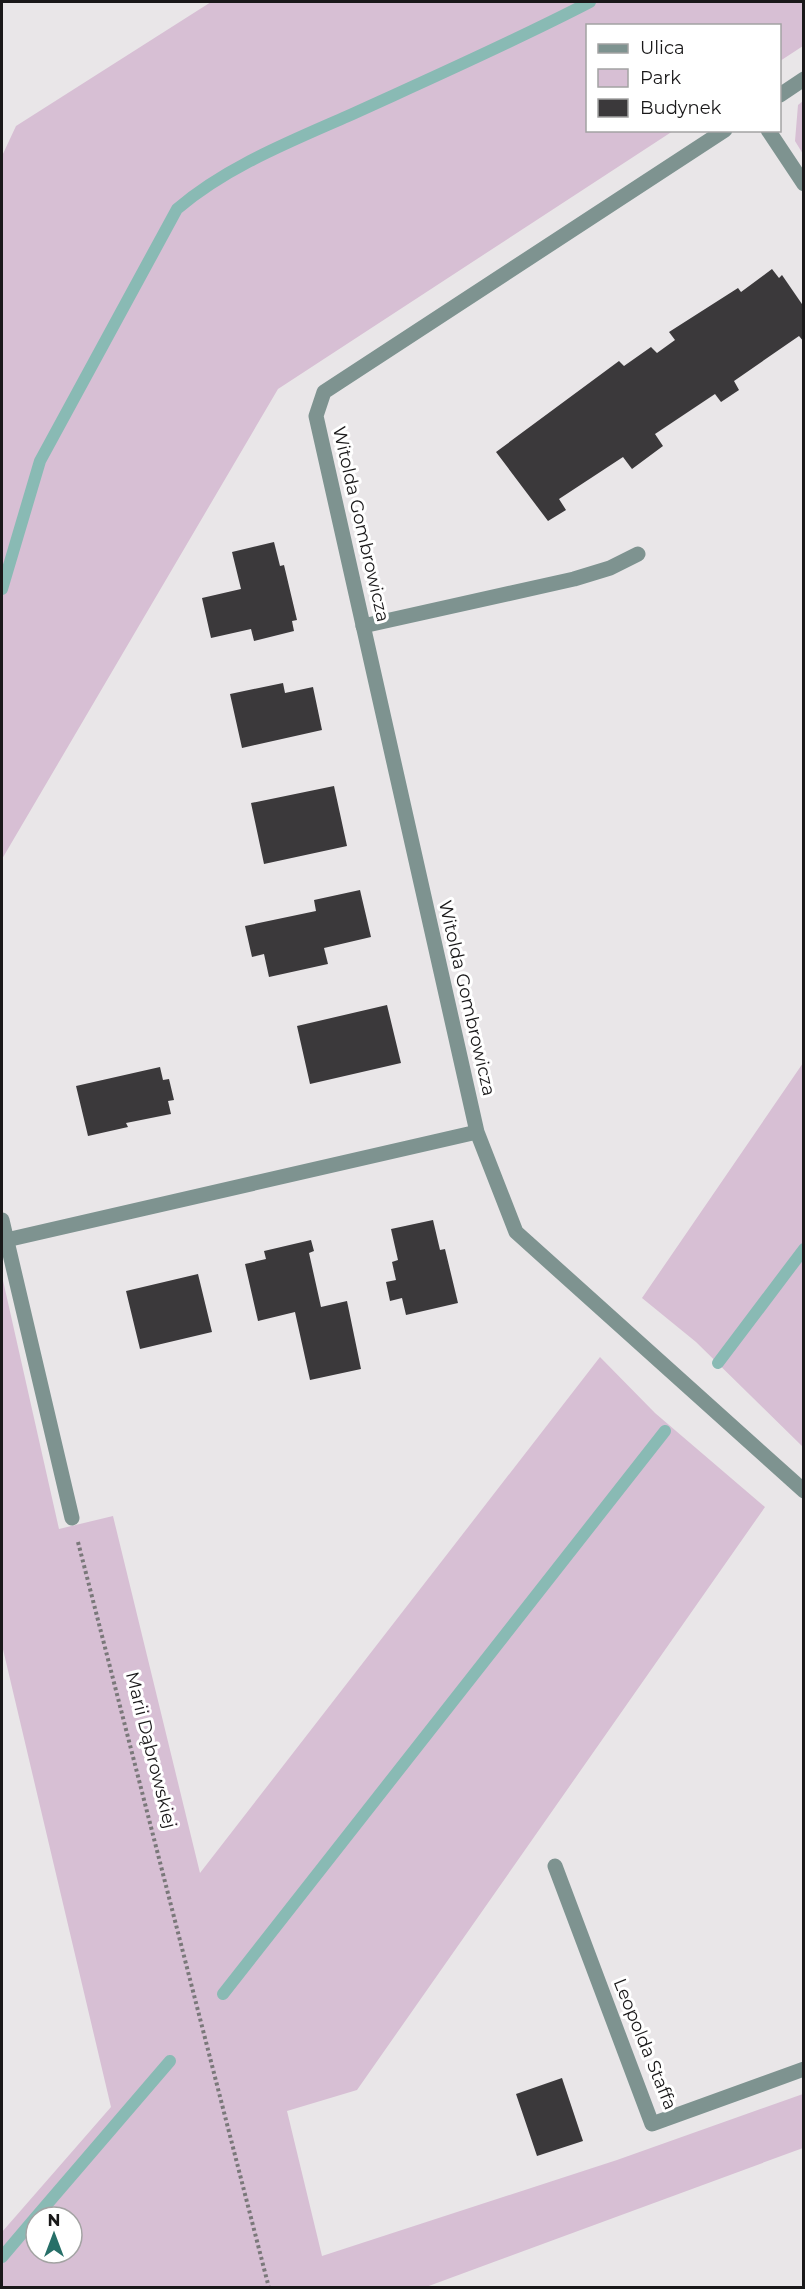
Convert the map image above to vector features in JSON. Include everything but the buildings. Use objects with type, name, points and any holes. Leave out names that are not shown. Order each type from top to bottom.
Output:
[{"type":"street","points":[[781,94],[804,79]]},
{"type":"street","name":"Witolda Gombrowicza","points":[[722,132],[324,392],[316,416],[477,1132],[516,1232],[804,1491]]},
{"type":"street","points":[[769,132],[804,184]]},
{"type":"street","points":[[363,626],[574,579],[610,568],[638,554]]},
{"type":"street","points":[[4,1241],[477,1132]]},
{"type":"street","points":[[2,1220],[4,1241],[72,1518]]},
{"type":"street","name":"Leopolda Staffa","points":[[555,1866],[652,2124],[804,2069]]},
{"type":"path","name":"Marii Dąbrowskiej","points":[[72,1518],[268,2288]]},
{"type":"green space","points":[[211,2],[803,2],[803,46],[781,60],[781,24],[586,24],[586,132],[671,132],[278,389],[2,859],[2,156],[16,126]]},
{"type":"green space","points":[[803,101],[803,154],[795,141],[798,105]]},
{"type":"green space","points":[[803,1063],[803,1447],[696,1342],[642,1298]]},
{"type":"green space","points":[[2,1276],[59,1529],[113,1516],[200,1873],[600,1357],[655,1413],[765,1507],[357,2090],[287,2111],[322,2256],[617,2160],[803,2094],[803,2148],[426,2287],[2,2287],[2,2232],[24,2207],[24,2265],[84,2265],[84,2205],[26,2205],[111,2107],[2,1645]]},
{"type":"waterway","points":[[2,589],[40,461],[177,209],[216,180],[259,156],[470,60],[590,2]]},
{"type":"waterway","points":[[718,1363],[804,1249]]},
{"type":"waterway","points":[[223,1994],[665,1431]]},
{"type":"waterway","points":[[46,2205],[170,2061]]},
{"type":"waterway","points":[[2,2257],[24,2231]]}]
